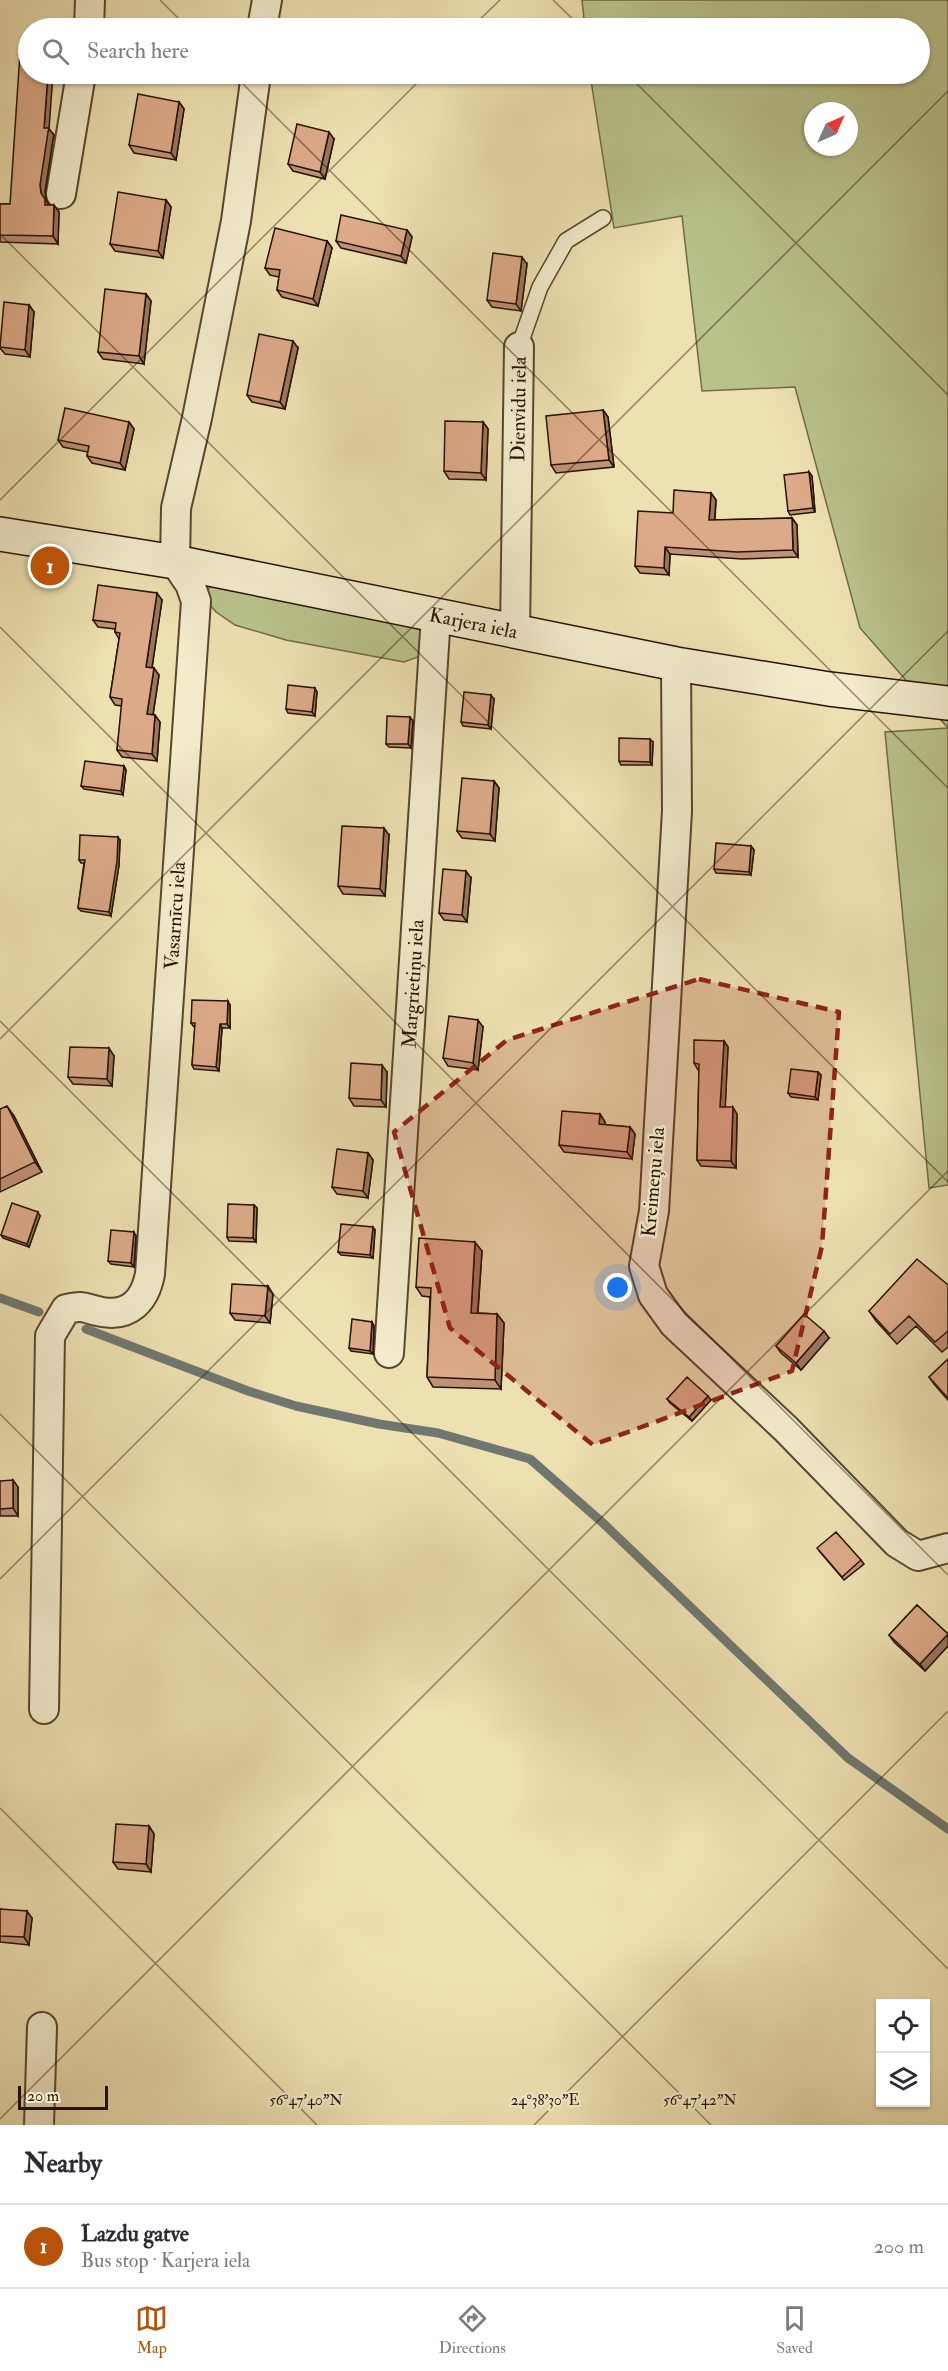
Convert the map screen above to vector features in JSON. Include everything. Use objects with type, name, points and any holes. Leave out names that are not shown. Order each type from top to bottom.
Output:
[{"type":"street","points":[[264,18],[267,0]]},
{"type":"street","points":[[61,194],[79,84]]},
{"type":"street","points":[[175,562],[176,508],[197,418],[236,221],[255,84]]},
{"type":"street","name":"Dienvidu iela","points":[[515,631],[519,347]]},
{"type":"street","name":"Karjera iela","points":[[0,534],[175,562],[676,664],[829,689],[948,703]]},
{"type":"street","name":"Vasarnīcu iela","points":[[44,1709],[50,1336],[66,1309],[81,1305],[101,1312],[124,1313],[139,1300],[147,1288],[150,1274],[196,601],[190,584],[175,562]]},
{"type":"street","name":"Margrietiņu iela","points":[[389,1353],[436,615]]},
{"type":"street","name":"Kreimeņu iela","points":[[676,664],[676,823],[654,1211],[644,1266],[653,1295],[674,1324],[786,1429],[897,1543],[918,1556],[948,1548]]},
{"type":"street","points":[[39,2125],[42,2027]]},
{"type":"lane","name":"Dienvidu iela","points":[[519,347],[540,287],[566,241],[603,218]]},
{"type":"highlighted area","points":[[699,979],[839,1012],[822,1246],[792,1371],[593,1445],[450,1328],[394,1132],[507,1040]]},
{"type":"green space","points":[[582,0],[948,0],[948,728],[860,628],[795,387],[702,391],[682,216],[614,228],[592,84],[930,84],[930,18],[584,18]]},
{"type":"green space","points":[[214,585],[404,623],[419,629],[426,639],[418,657],[404,662],[286,640],[235,625],[216,612],[206,600],[208,589]]},
{"type":"green space","points":[[948,728],[948,1185],[929,1188],[885,732]]},
{"type":"building","points":[[18,83],[47,84],[44,128],[49,128],[40,185],[45,205],[54,205],[53,236],[0,235],[0,204],[10,204]]},
{"type":"building","points":[[138,94],[179,102],[171,153],[129,145]]},
{"type":"building","points":[[297,124],[329,132],[320,172],[288,164]]},
{"type":"building","points":[[118,192],[166,200],[158,251],[110,244]]},
{"type":"building","points":[[341,215],[407,230],[401,256],[336,241]]},
{"type":"building","points":[[275,228],[327,241],[313,299],[277,290],[280,270],[265,268]]},
{"type":"building","points":[[493,253],[522,257],[516,304],[487,300]]},
{"type":"building","points":[[105,289],[146,294],[139,356],[98,352]]},
{"type":"building","points":[[4,302],[29,305],[25,350],[0,347]]},
{"type":"building","points":[[259,334],[293,341],[280,402],[247,395]]},
{"type":"building","points":[[65,408],[129,422],[120,463],[87,456],[89,446],[58,440]]},
{"type":"building","points":[[603,410],[609,460],[551,465],[546,416]]},
{"type":"building","points":[[445,421],[483,422],[481,473],[444,471]]},
{"type":"building","points":[[809,472],[813,508],[788,511],[784,475]]},
{"type":"building","points":[[674,490],[711,493],[709,520],[792,518],[793,550],[737,552],[665,547],[664,568],[635,566],[638,511],[673,513]]},
{"type":"building","points":[[98,585],[157,593],[146,667],[154,668],[147,714],[155,715],[152,754],[117,750],[122,699],[110,697],[120,633],[115,632],[116,623],[93,620]]},
{"type":"building","points":[[288,685],[315,688],[312,712],[286,709]]},
{"type":"building","points":[[464,692],[491,695],[488,725],[461,722]]},
{"type":"building","points":[[387,716],[410,717],[408,744],[386,744]]},
{"type":"building","points":[[619,738],[650,739],[650,762],[619,761]]},
{"type":"building","points":[[85,761],[124,766],[121,791],[81,786]]},
{"type":"building","points":[[462,778],[494,781],[490,834],[457,831]]},
{"type":"building","points":[[342,826],[384,828],[380,889],[338,886]]},
{"type":"building","points":[[80,835],[118,837],[117,861],[109,912],[78,908],[85,860],[79,860]]},
{"type":"building","points":[[716,843],[751,846],[749,872],[714,869]]},
{"type":"building","points":[[443,869],[466,871],[462,915],[439,913]]},
{"type":"building","points":[[192,1000],[228,1001],[227,1024],[220,1024],[216,1067],[192,1065],[195,1023],[191,1023]]},
{"type":"building","points":[[449,1016],[478,1020],[473,1063],[443,1058]]},
{"type":"building","points":[[694,1040],[724,1041],[720,1107],[733,1107],[731,1161],[697,1160],[699,1064],[694,1063]]},
{"type":"building","points":[[70,1047],[109,1048],[107,1079],[68,1077]]},
{"type":"building","points":[[351,1063],[382,1065],[381,1100],[349,1098]]},
{"type":"building","points":[[791,1069],[818,1072],[815,1097],[788,1093]]},
{"type":"building","points":[[7,1106],[35,1162],[0,1179],[0,1109]]},
{"type":"building","points":[[562,1111],[600,1114],[599,1124],[630,1127],[627,1152],[559,1145]]},
{"type":"building","points":[[337,1149],[368,1153],[363,1191],[332,1187]]},
{"type":"building","points":[[12,1203],[38,1212],[27,1244],[1,1235]]},
{"type":"building","points":[[228,1204],[254,1205],[253,1238],[227,1237]]},
{"type":"building","points":[[341,1224],[373,1227],[370,1255],[338,1252]]},
{"type":"building","points":[[111,1230],[134,1232],[131,1263],[108,1261]]},
{"type":"building","points":[[419,1238],[475,1242],[471,1313],[497,1314],[495,1380],[427,1377],[431,1288],[416,1287]]},
{"type":"building","points":[[917,1259],[948,1285],[948,1331],[935,1342],[909,1316],[890,1334],[869,1311]]},
{"type":"building","points":[[232,1284],[268,1286],[265,1316],[230,1313]]},
{"type":"building","points":[[804,1314],[824,1331],[796,1363],[776,1346]]},
{"type":"building","points":[[352,1319],[372,1322],[370,1351],[349,1348]]},
{"type":"building","points":[[948,1359],[948,1398],[929,1377]]},
{"type":"building","points":[[687,1377],[708,1396],[689,1417],[667,1399]]},
{"type":"building","points":[[13,1480],[13,1508],[0,1509],[0,1481]]},
{"type":"building","points":[[836,1532],[861,1560],[842,1577],[817,1548]]},
{"type":"building","points":[[917,1605],[948,1634],[920,1664],[889,1635]]},
{"type":"building","points":[[116,1824],[149,1826],[146,1864],[113,1862]]},
{"type":"building","points":[[0,1909],[27,1911],[24,1937],[0,1936]]},
{"type":"waterway","points":[[0,1298],[39,1312]]},
{"type":"waterway","points":[[86,1329],[248,1391],[296,1406],[379,1424],[438,1433],[530,1459],[604,1524],[848,1758],[948,1829]]},
{"type":"place","name":"Lazdu gatve","points":[[50,566]]}]
